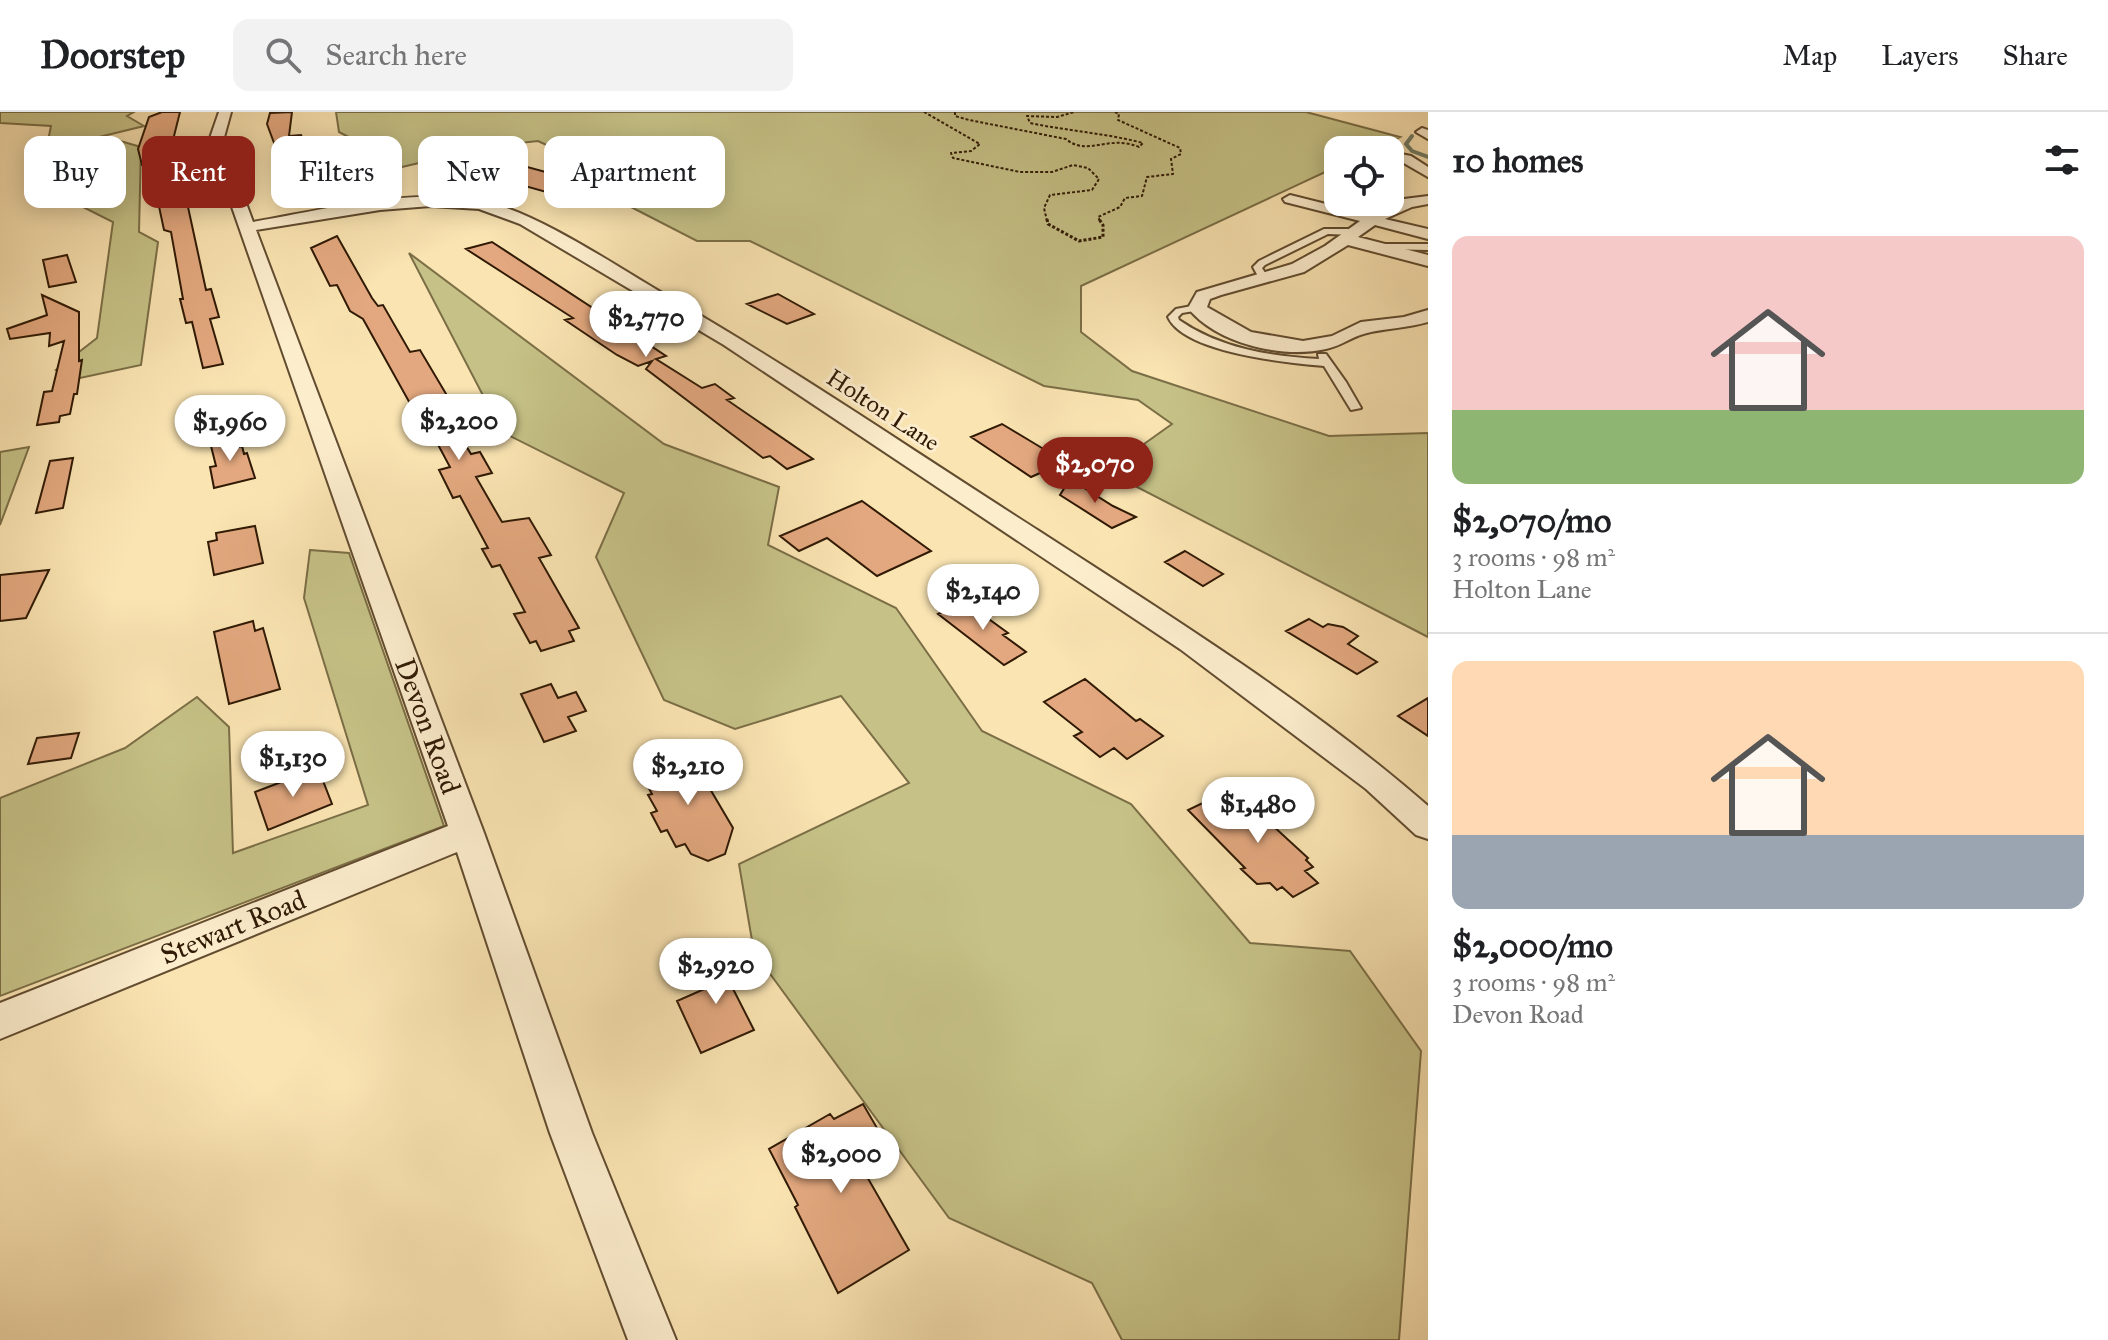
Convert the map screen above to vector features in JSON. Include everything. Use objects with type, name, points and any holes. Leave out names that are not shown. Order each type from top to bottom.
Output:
[{"type":"street","name":"Devon Road","points":[[225,112],[216,141],[467,833],[571,1133],[652,1340]]},
{"type":"street","points":[[1404,167],[1428,174]]},
{"type":"street","points":[[1290,199],[1428,234]]},
{"type":"street","points":[[1424,321],[1354,329],[1340,339],[1314,345],[1277,344],[1245,336],[1209,320],[1197,308],[1203,296],[1230,284],[1300,268],[1394,205],[1428,200]]},
{"type":"street","name":"Holton Lane","points":[[248,227],[389,205],[431,202],[481,205],[517,217],[731,341],[1190,642],[1377,780],[1428,826]]},
{"type":"street","points":[[1349,236],[1428,261]]},
{"type":"street","name":"Stewart Road","points":[[0,1021],[467,833]]},
{"type":"lane","points":[[1385,247],[1428,247]]},
{"type":"lane","points":[[1197,308],[1179,311],[1173,317],[1175,322],[1208,340],[1254,354],[1327,363]]},
{"type":"lane","points":[[1314,345],[1341,382],[1355,408]]},
{"type":"path","points":[[924,112],[951,129],[971,136],[980,144],[971,151],[951,153],[953,158],[1020,172],[1052,172],[1073,165],[1088,168],[1099,179],[1092,190],[1050,195],[1044,208],[1048,224],[1079,241],[1103,237],[1103,225],[1098,217],[1120,207],[1125,198],[1142,196],[1147,177],[1173,174],[1171,159],[1181,154],[1180,148],[1163,138],[1118,120],[1119,114],[1115,112]]},
{"type":"path","points":[[955,112],[955,116],[969,120],[1066,139],[1073,145],[1090,148],[1114,140],[1139,147],[1143,143],[1101,132],[1075,133],[1030,123],[1027,116],[1057,117],[1074,112]]},
{"type":"shaded area","points":[[0,112],[134,112],[127,116],[144,126],[103,136],[49,136],[51,126],[0,123]]},
{"type":"shaded area","points":[[336,112],[1306,112],[1396,136],[1324,136],[1324,173],[1081,286],[1081,332],[1132,371],[1329,436],[1428,433],[1428,637],[1106,471],[1172,424],[1138,400],[1044,386],[750,241],[697,241],[633,208],[725,208],[725,136],[544,136],[544,144],[528,142],[528,136],[418,136],[418,163],[402,167],[402,136],[347,136],[339,132]]},
{"type":"shaded area","points":[[126,143],[141,147],[139,232],[158,242],[141,365],[80,378],[56,370],[97,338],[113,222],[85,208],[126,208]]},
{"type":"shaded area","points":[[409,253],[664,444],[779,487],[768,545],[896,608],[982,731],[1131,804],[1250,943],[1350,951],[1421,1051],[1399,1340],[1122,1340],[1092,1283],[949,1218],[754,952],[739,864],[909,783],[841,696],[735,729],[664,700],[596,557],[624,493],[502,432]]},
{"type":"shaded area","points":[[29,447],[0,525],[0,452]]},
{"type":"shaded area","points":[[310,550],[349,553],[444,826],[0,996],[0,798],[125,748],[197,697],[229,727],[233,853],[368,805],[304,598]]},
{"type":"building","points":[[162,112],[180,112],[174,136],[142,136],[149,117]]},
{"type":"building","points":[[292,112],[289,136],[271,136],[267,124],[270,113]]},
{"type":"building","points":[[142,137],[142,165],[138,149]]},
{"type":"building","points":[[528,167],[544,172],[544,191],[528,187]]},
{"type":"building","points":[[159,208],[188,208],[206,290],[211,289],[219,317],[210,319],[223,364],[203,368],[192,322],[186,323],[180,299],[183,299],[171,232],[164,230]]},
{"type":"building","points":[[337,236],[372,298],[378,306],[383,305],[410,352],[420,350],[458,414],[448,416],[471,454],[480,452],[492,473],[476,477],[502,522],[529,518],[551,555],[539,558],[579,628],[569,631],[574,641],[541,651],[536,641],[530,643],[514,614],[525,612],[500,565],[492,567],[482,549],[488,548],[460,496],[453,498],[439,470],[450,467],[427,424],[422,425],[363,319],[350,311],[337,285],[330,286],[311,248]]},
{"type":"building","points":[[492,242],[666,356],[656,359],[702,388],[715,384],[734,398],[727,400],[813,459],[787,469],[770,456],[763,458],[646,369],[652,361],[638,366],[617,355],[565,320],[573,318],[466,249]]},
{"type":"building","points":[[67,255],[76,282],[49,287],[43,260]]},
{"type":"building","points":[[778,294],[814,314],[787,324],[747,304]]},
{"type":"building","points":[[42,295],[79,312],[79,361],[82,360],[77,394],[74,394],[70,414],[60,416],[59,422],[37,425],[44,392],[52,391],[64,341],[49,346],[50,333],[10,339],[7,329],[47,315]]},
{"type":"building","points":[[1002,424],[1065,462],[1031,477],[971,437]]},
{"type":"building","points":[[235,437],[238,447],[242,446],[244,454],[247,453],[255,478],[214,488],[210,467],[216,466],[210,442]]},
{"type":"building","points":[[73,458],[63,508],[36,513],[50,461]]},
{"type":"building","points":[[1070,479],[1136,517],[1112,528],[1060,495]]},
{"type":"building","points":[[862,501],[931,551],[877,576],[827,538],[799,551],[780,536]]},
{"type":"building","points":[[255,526],[263,563],[214,575],[208,542],[217,540],[216,533]]},
{"type":"building","points":[[1185,551],[1223,574],[1203,586],[1165,562]]},
{"type":"building","points":[[49,570],[26,618],[0,621],[0,575]]},
{"type":"building","points":[[964,601],[1008,633],[1003,635],[1026,652],[1004,665],[938,614]]},
{"type":"building","points":[[1309,619],[1323,627],[1328,624],[1343,627],[1358,636],[1348,644],[1377,662],[1357,674],[1286,631]]},
{"type":"building","points":[[253,621],[255,631],[263,628],[280,689],[229,704],[214,632]]},
{"type":"building","points":[[1085,679],[1136,721],[1140,719],[1163,736],[1127,759],[1114,748],[1100,757],[1074,736],[1082,732],[1044,702]]},
{"type":"building","points":[[551,684],[558,698],[576,692],[586,711],[568,717],[576,731],[544,742],[521,694]]},
{"type":"building","points":[[1428,698],[1428,736],[1398,716]]},
{"type":"building","points":[[79,733],[71,758],[28,764],[37,738]]},
{"type":"building","points":[[696,752],[709,775],[703,777],[733,828],[725,854],[708,861],[691,854],[685,844],[676,847],[667,830],[661,832],[651,813],[657,811],[648,795],[652,794],[639,770]]},
{"type":"building","points":[[318,768],[332,804],[268,830],[255,792]]},
{"type":"building","points":[[1211,799],[1228,814],[1257,799],[1281,820],[1272,825],[1308,858],[1306,860],[1313,867],[1305,871],[1318,883],[1293,897],[1282,887],[1277,890],[1270,883],[1257,884],[1188,810]]},
{"type":"building","points":[[725,951],[738,975],[728,979],[754,1030],[701,1053],[677,1001],[709,987],[697,963]]},
{"type":"building","points":[[863,1104],[877,1128],[868,1133],[886,1164],[866,1175],[909,1250],[838,1293],[769,1149],[830,1114],[834,1119]]},
{"type":"waterway","points":[[1412,136],[1406,144],[1412,151],[1428,157]]}]
